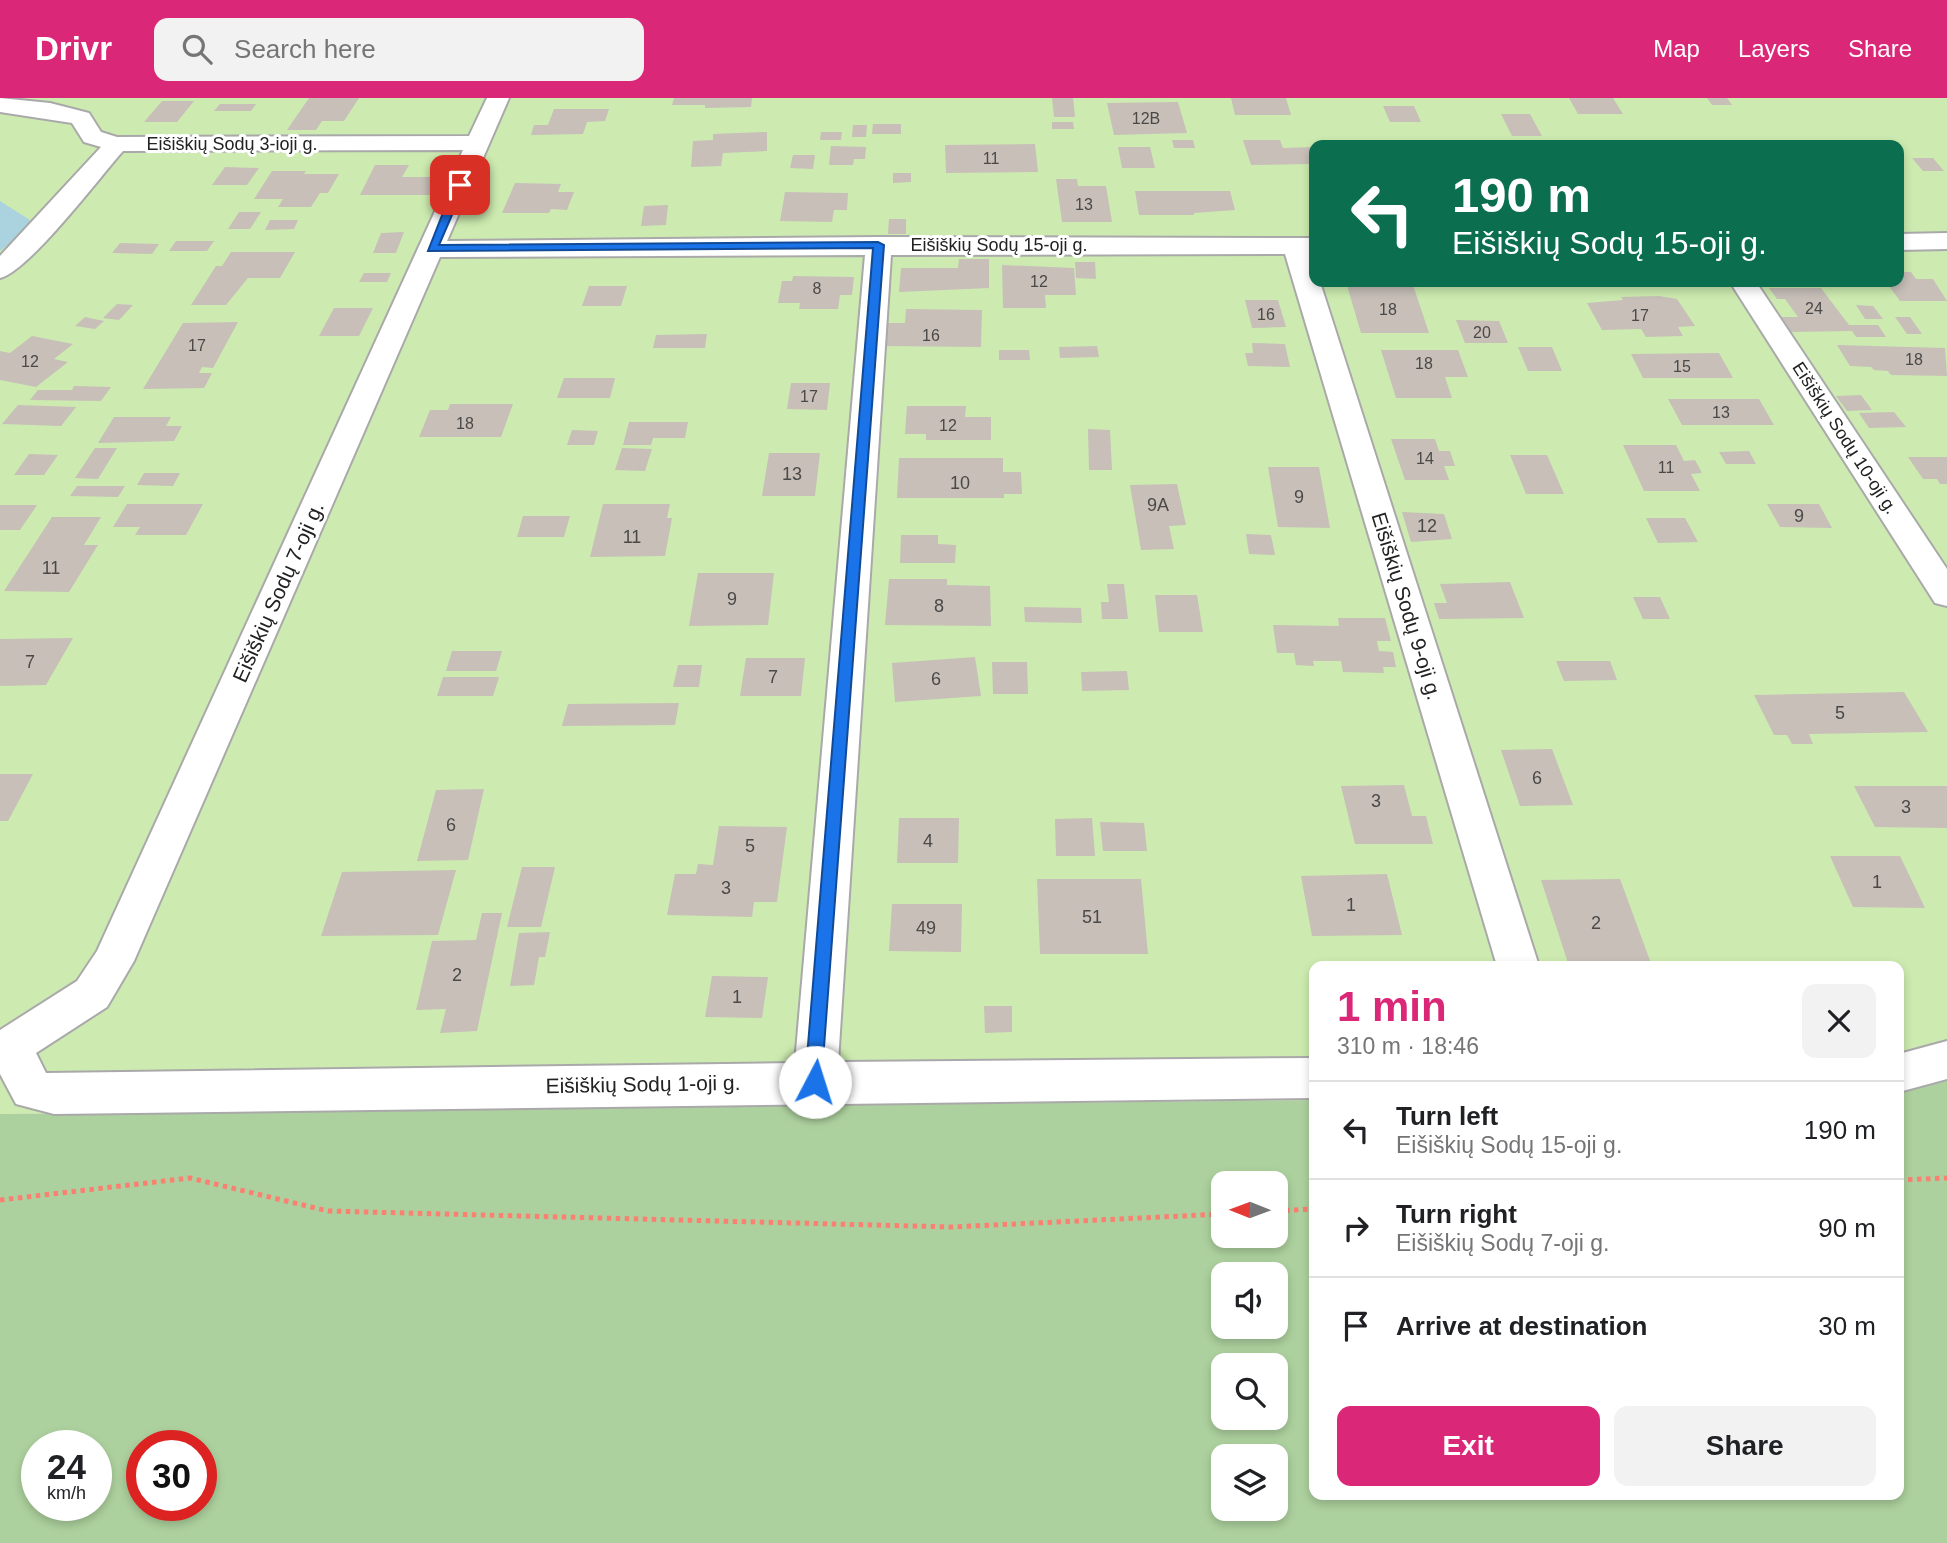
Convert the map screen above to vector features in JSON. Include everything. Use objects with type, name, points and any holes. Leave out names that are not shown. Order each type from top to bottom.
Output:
[{"type":"street","name":"Eišiškių Sodų 7-oji g.","points":[[6,1048],[92,994],[113,961],[498,98]]},
{"type":"street","name":"Eišiškių Sodų 3-ioji g.","points":[[0,105],[89,111],[92,136],[116,144],[478,143]]},
{"type":"street","points":[[0,270],[28,244],[116,144]]},
{"type":"street","points":[[1904,242],[1947,241]]},
{"type":"street","points":[[815,1082],[878,245]]},
{"type":"street","name":"Eišiškių Sodų 15-oji g.","points":[[432,249],[878,245],[1305,246]]},
{"type":"street","name":"Eišiškių Sodų 9-oji g.","points":[[1317,287],[1517,961]]},
{"type":"street","name":"Eišiškių Sodų 10-oji g.","points":[[1746,287],[1947,595]]},
{"type":"street","name":"Eišiškių Sodų 1-oji g.","points":[[6,1048],[32,1090],[54,1094],[815,1082],[1309,1078]]},
{"type":"street","points":[[1904,1072],[1947,1060]]},
{"type":"path","points":[[0,1200],[190,1178],[328,1211],[952,1227],[1211,1215]]},
{"type":"path","points":[[1904,1180],[1947,1178]]},
{"type":"path","points":[[1288,1210],[1309,1209]]},
{"type":"green space","points":[[0,98],[1947,98],[1947,1076],[1904,1090],[1904,961],[1309,961],[1309,1100],[0,1114]]},
{"type":"green space","points":[[1947,1076],[1947,1543],[0,1543],[0,1114],[1309,1100],[1309,1500],[1904,1500],[1904,1090]]},
{"type":"water","points":[[0,201],[30,220],[21,235],[0,251]]},
{"type":"building","points":[[309,98],[359,98],[344,121],[322,121],[316,130],[287,130]]},
{"type":"building","points":[[674,98],[752,98],[751,107],[705,108],[705,105],[672,105]]},
{"type":"building","points":[[1052,98],[1073,98],[1075,117],[1054,117]]},
{"type":"building","points":[[1231,98],[1286,98],[1291,115],[1235,115]]},
{"type":"building","points":[[1569,98],[1613,98],[1623,114],[1578,114]]},
{"type":"building","points":[[1707,98],[1727,98],[1732,105],[1712,105]]},
{"type":"building","points":[[162,101],[194,101],[177,122],[144,122]]},
{"type":"building","points":[[1178,102],[1187,133],[1114,135],[1107,103]]},
{"type":"building","points":[[220,104],[256,104],[251,111],[214,111]]},
{"type":"building","points":[[1383,106],[1414,106],[1421,122],[1390,122]]},
{"type":"building","points":[[554,109],[609,109],[605,121],[587,122],[583,134],[531,135],[534,125],[548,125]]},
{"type":"building","points":[[1501,114],[1530,114],[1542,136],[1512,136]]},
{"type":"building","points":[[1052,122],[1073,122],[1074,129],[1052,129]]},
{"type":"building","points":[[873,124],[901,124],[901,134],[872,134]]},
{"type":"building","points":[[853,125],[867,125],[866,137],[852,137]]},
{"type":"building","points":[[767,132],[767,151],[723,153],[721,166],[691,167],[693,141],[713,140],[713,134]]},
{"type":"building","points":[[821,132],[842,132],[841,140],[820,140]]},
{"type":"building","points":[[1172,140],[1193,140],[1195,148],[1174,148]]},
{"type":"building","points":[[1243,140],[1280,140],[1283,148],[1309,147],[1309,164],[1251,165]]},
{"type":"building","points":[[1035,144],[1038,172],[946,173],[945,145]]},
{"type":"building","points":[[831,146],[866,147],[865,159],[854,159],[853,165],[829,165]]},
{"type":"building","points":[[1118,147],[1150,147],[1155,168],[1122,168]]},
{"type":"building","points":[[793,155],[815,155],[813,169],[790,168]]},
{"type":"building","points":[[1912,158],[1933,158],[1944,171],[1923,171]]},
{"type":"building","points":[[375,165],[409,165],[402,177],[439,177],[430,195],[360,195]]},
{"type":"building","points":[[225,167],[259,168],[247,185],[212,185]]},
{"type":"building","points":[[272,171],[339,174],[328,193],[320,193],[311,207],[278,207],[283,199],[254,199]]},
{"type":"building","points":[[893,173],[911,173],[911,182],[893,183]]},
{"type":"building","points":[[1056,179],[1077,179],[1078,186],[1106,186],[1112,222],[1062,222]]},
{"type":"building","points":[[515,183],[561,184],[558,192],[574,192],[567,210],[551,209],[549,213],[502,213]]},
{"type":"building","points":[[1135,191],[1230,191],[1235,210],[1194,215],[1139,215]]},
{"type":"building","points":[[785,192],[848,193],[847,210],[834,210],[832,222],[780,221]]},
{"type":"building","points":[[668,205],[666,225],[641,226],[644,206]]},
{"type":"building","points":[[239,212],[261,212],[250,229],[228,229]]},
{"type":"building","points":[[889,219],[906,219],[906,234],[888,234]]},
{"type":"building","points":[[270,220],[298,220],[294,229],[265,230]]},
{"type":"building","points":[[404,232],[396,253],[373,253],[381,233]]},
{"type":"building","points":[[176,241],[214,241],[207,251],[169,251]]},
{"type":"building","points":[[120,243],[159,244],[152,254],[112,253]]},
{"type":"building","points":[[231,252],[295,252],[280,278],[248,278],[226,305],[191,305],[216,266],[222,266]]},
{"type":"building","points":[[959,259],[989,259],[989,288],[899,292],[901,268],[958,268]]},
{"type":"building","points":[[1075,262],[1095,262],[1096,279],[1076,278]]},
{"type":"building","points":[[1002,265],[1074,268],[1076,295],[1045,295],[1046,308],[1003,308]]},
{"type":"building","points":[[1904,272],[1911,272],[1916,279],[1933,279],[1947,301],[1900,301],[1890,287],[1904,287]]},
{"type":"building","points":[[364,273],[391,273],[387,282],[359,282]]},
{"type":"building","points":[[793,276],[854,277],[852,295],[840,295],[838,309],[799,309],[800,303],[778,303],[782,281],[792,281]]},
{"type":"building","points":[[589,286],[627,286],[621,306],[582,306]]},
{"type":"building","points":[[1347,287],[1414,287],[1429,333],[1361,333]]},
{"type":"building","points":[[1769,288],[1821,288],[1849,325],[1878,325],[1886,337],[1856,337],[1852,331],[1788,332],[1777,317],[1798,317],[1785,299],[1777,299]]},
{"type":"building","points":[[1659,296],[1677,299],[1695,326],[1678,327],[1683,336],[1646,337],[1641,329],[1602,330],[1587,303],[1623,300],[1621,297]]},
{"type":"building","points":[[1245,300],[1278,300],[1286,327],[1252,328]]},
{"type":"building","points":[[117,304],[133,305],[119,320],[103,318]]},
{"type":"building","points":[[1856,305],[1873,306],[1883,319],[1865,319]]},
{"type":"building","points":[[334,308],[373,308],[359,336],[319,336]]},
{"type":"building","points":[[906,309],[982,310],[981,347],[880,346],[882,323],[905,323]]},
{"type":"building","points":[[85,317],[104,321],[95,329],[75,326]]},
{"type":"building","points":[[1895,317],[1910,317],[1922,334],[1907,334]]},
{"type":"building","points":[[1456,320],[1499,321],[1508,343],[1465,343]]},
{"type":"building","points":[[238,322],[213,368],[202,367],[199,373],[212,373],[204,388],[143,389],[183,323]]},
{"type":"building","points":[[707,334],[705,348],[653,348],[656,335]]},
{"type":"building","points":[[32,336],[73,344],[54,359],[68,362],[36,387],[0,380],[0,351],[10,353]]},
{"type":"building","points":[[1252,343],[1285,344],[1290,367],[1248,366],[1245,353],[1253,353]]},
{"type":"building","points":[[1837,345],[1945,348],[1947,376],[1891,375],[1888,371],[1874,370],[1871,367],[1850,366]]},
{"type":"building","points":[[1097,346],[1099,357],[1060,358],[1059,347]]},
{"type":"building","points":[[1518,347],[1552,347],[1562,371],[1528,371]]},
{"type":"building","points":[[999,350],[1029,350],[1030,360],[999,360]]},
{"type":"building","points":[[1381,350],[1458,350],[1468,377],[1445,377],[1452,398],[1396,398]]},
{"type":"building","points":[[1719,353],[1733,378],[1643,378],[1631,354]]},
{"type":"building","points":[[564,378],[615,378],[610,398],[557,398]]},
{"type":"building","points":[[791,383],[830,383],[827,410],[787,409]]},
{"type":"building","points":[[74,386],[111,387],[101,401],[30,400],[38,390],[72,390]]},
{"type":"building","points":[[1861,395],[1872,410],[1847,411],[1836,396]]},
{"type":"building","points":[[1668,399],[1759,399],[1774,425],[1682,425]]},
{"type":"building","points":[[450,404],[513,404],[501,437],[419,437],[430,410],[448,410]]},
{"type":"building","points":[[18,405],[76,407],[61,426],[2,424]]},
{"type":"building","points":[[907,406],[966,406],[965,417],[991,417],[991,440],[926,440],[926,434],[905,434]]},
{"type":"building","points":[[1894,412],[1906,427],[1869,428],[1859,413]]},
{"type":"building","points":[[114,417],[171,417],[166,426],[182,426],[174,441],[98,443]]},
{"type":"building","points":[[629,422],[688,422],[685,438],[653,438],[651,445],[623,445]]},
{"type":"building","points":[[1088,429],[1110,430],[1112,470],[1089,470]]},
{"type":"building","points":[[572,430],[598,431],[594,445],[567,445]]},
{"type":"building","points":[[1391,439],[1435,439],[1439,451],[1450,451],[1455,466],[1444,466],[1449,480],[1405,480]]},
{"type":"building","points":[[1623,445],[1676,445],[1684,461],[1695,460],[1702,473],[1691,474],[1700,491],[1644,491]]},
{"type":"building","points":[[95,448],[117,448],[98,479],[75,478]]},
{"type":"building","points":[[622,448],[652,449],[645,471],[615,470]]},
{"type":"building","points":[[1749,451],[1756,464],[1726,464],[1719,452]]},
{"type":"building","points":[[769,453],[820,453],[815,496],[762,496]]},
{"type":"building","points":[[29,454],[58,455],[44,475],[14,475]]},
{"type":"building","points":[[1510,455],[1547,455],[1564,494],[1526,494]]},
{"type":"building","points":[[1908,457],[1947,457],[1947,484],[1940,484],[1937,479],[1923,479]]},
{"type":"building","points":[[899,458],[1003,458],[1003,472],[1021,472],[1022,494],[1004,494],[1004,498],[897,498]]},
{"type":"building","points":[[1268,467],[1319,467],[1330,528],[1278,527]]},
{"type":"building","points":[[144,473],[180,473],[173,486],[137,485]]},
{"type":"building","points":[[1177,484],[1186,525],[1169,526],[1174,549],[1141,550],[1130,485]]},
{"type":"building","points":[[77,486],[125,486],[118,497],[70,496]]},
{"type":"building","points":[[127,504],[203,504],[186,535],[135,535],[140,527],[113,527]]},
{"type":"building","points":[[603,504],[670,504],[667,518],[672,518],[665,556],[590,557]]},
{"type":"building","points":[[1767,504],[1819,504],[1832,528],[1780,527]]},
{"type":"building","points":[[0,505],[37,505],[20,530],[0,530]]},
{"type":"building","points":[[1402,512],[1444,514],[1452,539],[1411,542]]},
{"type":"building","points":[[523,516],[570,516],[564,537],[517,537]]},
{"type":"building","points":[[52,517],[101,517],[84,545],[98,545],[69,592],[4,591]]},
{"type":"building","points":[[1646,518],[1685,518],[1698,542],[1658,543]]},
{"type":"building","points":[[1246,534],[1271,535],[1275,555],[1249,554]]},
{"type":"building","points":[[901,535],[938,535],[938,544],[956,545],[955,563],[900,563]]},
{"type":"building","points":[[698,573],[774,573],[768,625],[689,626]]},
{"type":"building","points":[[889,579],[947,579],[947,585],[990,586],[991,626],[885,625]]},
{"type":"building","points":[[1510,582],[1524,618],[1439,619],[1434,603],[1447,603],[1440,584]]},
{"type":"building","points":[[1107,584],[1124,584],[1128,619],[1102,619],[1101,602],[1109,602]]},
{"type":"building","points":[[1155,595],[1197,595],[1203,632],[1159,632]]},
{"type":"building","points":[[1633,597],[1660,597],[1670,619],[1643,619]]},
{"type":"building","points":[[1024,607],[1081,608],[1082,623],[1025,622]]},
{"type":"building","points":[[1338,618],[1385,618],[1391,641],[1377,641],[1379,651],[1393,652],[1396,667],[1383,667],[1384,673],[1343,672],[1341,661],[1313,661],[1314,666],[1296,665],[1294,653],[1277,653],[1273,625],[1339,626]]},
{"type":"building","points":[[73,638],[46,685],[0,686],[0,639]]},
{"type":"building","points":[[452,651],[502,651],[496,671],[446,671]]},
{"type":"building","points":[[975,657],[981,696],[895,702],[892,663]]},
{"type":"building","points":[[746,658],[805,658],[801,696],[740,696]]},
{"type":"building","points":[[1556,661],[1610,661],[1617,680],[1564,681]]},
{"type":"building","points":[[992,662],[1027,662],[1028,694],[993,694]]},
{"type":"building","points":[[678,665],[702,665],[699,687],[673,687]]},
{"type":"building","points":[[1127,671],[1129,690],[1082,691],[1081,672]]},
{"type":"building","points":[[443,677],[499,677],[493,696],[437,696]]},
{"type":"building","points":[[1904,692],[1928,732],[1809,734],[1813,744],[1792,744],[1787,735],[1774,735],[1754,695]]},
{"type":"building","points":[[679,703],[675,725],[562,726],[568,704]]},
{"type":"building","points":[[1552,749],[1573,805],[1520,806],[1501,750]]},
{"type":"building","points":[[0,774],[33,774],[8,821],[0,821]]},
{"type":"building","points":[[1404,785],[1412,816],[1426,816],[1433,844],[1355,844],[1341,786]]},
{"type":"building","points":[[1854,786],[1947,786],[1947,828],[1875,827]]},
{"type":"building","points":[[484,789],[468,860],[417,861],[436,790]]},
{"type":"building","points":[[899,818],[959,818],[958,863],[897,863]]},
{"type":"building","points":[[1092,818],[1095,856],[1056,856],[1055,819]]},
{"type":"building","points":[[1100,822],[1144,823],[1147,851],[1103,851]]},
{"type":"building","points":[[719,826],[787,827],[777,902],[754,902],[752,917],[667,915],[675,874],[696,874],[698,864],[713,865]]},
{"type":"building","points":[[1830,856],[1900,856],[1925,908],[1853,907]]},
{"type":"building","points":[[522,867],[555,867],[541,927],[507,927]]},
{"type":"building","points":[[456,870],[438,935],[321,936],[342,872]]},
{"type":"building","points":[[1387,874],[1402,935],[1312,936],[1301,876]]},
{"type":"building","points":[[1037,879],[1141,879],[1148,954],[1040,954]]},
{"type":"building","points":[[1620,879],[1650,961],[1567,961],[1541,880]]},
{"type":"building","points":[[892,904],[962,904],[961,952],[889,951]]},
{"type":"building","points":[[482,913],[502,913],[477,1031],[440,1033],[446,1009],[416,1010],[432,941],[476,940]]},
{"type":"building","points":[[550,932],[545,957],[539,957],[534,985],[510,986],[519,933]]},
{"type":"building","points":[[712,976],[768,977],[762,1018],[705,1017]]},
{"type":"building","points":[[984,1006],[1012,1006],[1012,1032],[985,1033]]},
{"type":"route","points":[[460,185],[432,249],[878,245],[815,1082]]}]
